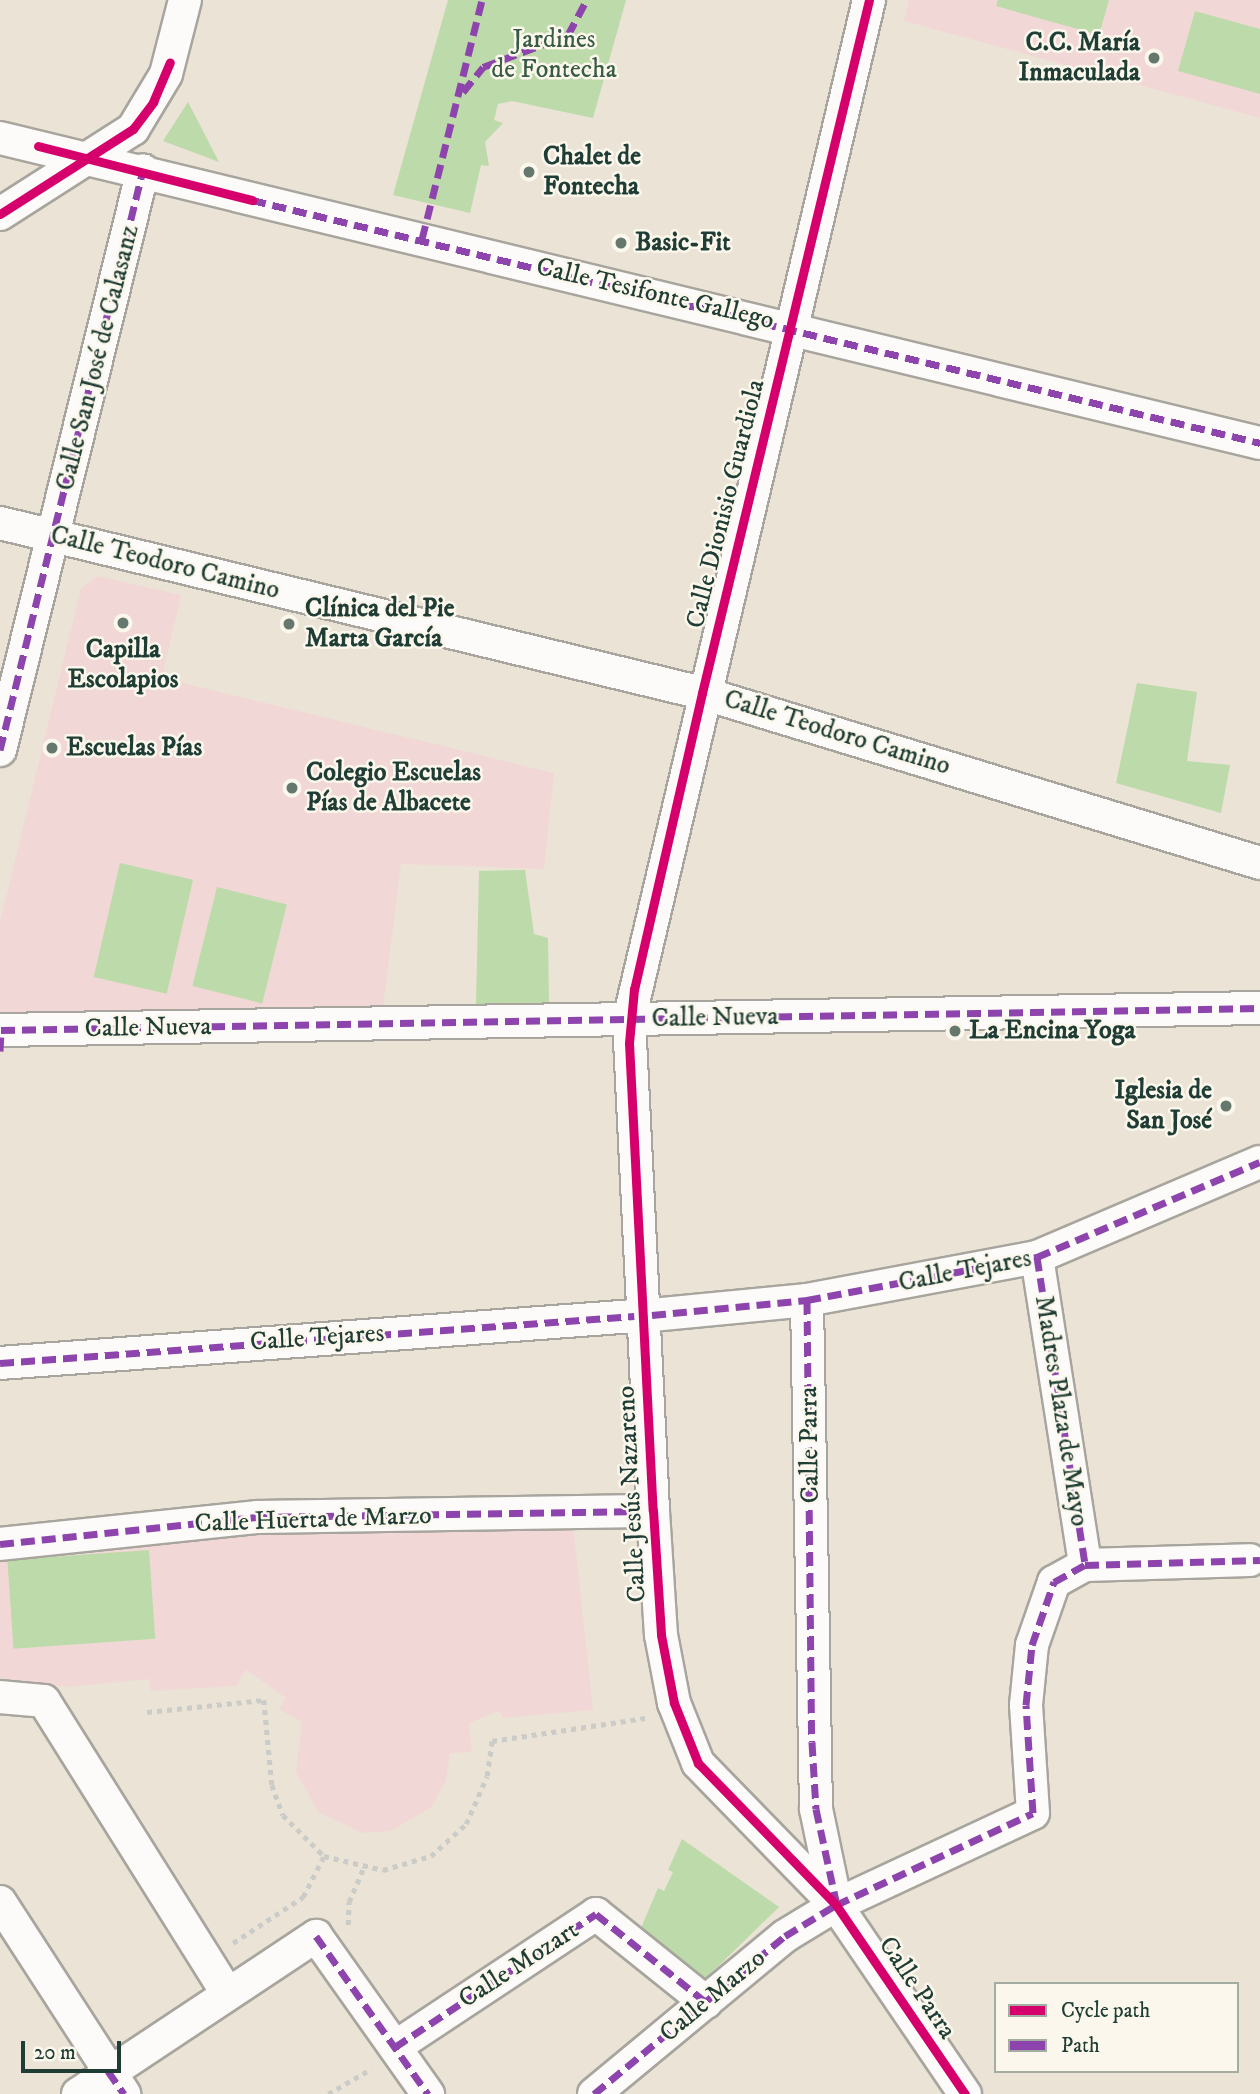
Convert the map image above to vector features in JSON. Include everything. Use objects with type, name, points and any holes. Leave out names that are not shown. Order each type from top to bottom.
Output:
[{"type":"street","points":[[0,214],[133,129],[153,102],[170,62],[185,0]]},
{"type":"street","name":"Calle Dionisio Guardiola","points":[[629,1020],[702,693],[869,0]]},
{"type":"street","name":"Calle Tesifonte Gallego","points":[[0,138],[91,156],[252,200],[792,327],[1260,443]]},
{"type":"street","name":"Calle San José de Calasanz","points":[[0,750],[143,170]]},
{"type":"street","name":"Calle Teodoro Camino","points":[[0,523],[702,693],[1260,863]]},
{"type":"street","name":"Calle Nueva","points":[[0,1037],[629,1020],[1260,1008]]},
{"type":"street","name":"Calle Jesús Nazareno","points":[[629,1020],[661,1634],[674,1703],[698,1763],[836,1905]]},
{"type":"street","name":"Calle Tejares","points":[[0,1363],[643,1316],[807,1300],[1037,1258],[1260,1162]]},
{"type":"street","name":"Madres Plaza de Mayo","points":[[1037,1258],[1085,1565]]},
{"type":"street","name":"Calle Parra","points":[[807,1300],[812,1742],[816,1809],[836,1905],[965,2094]]},
{"type":"street","name":"Calle Huerta de Marzo","points":[[0,1544],[257,1517],[628,1511]]},
{"type":"street","points":[[1085,1565],[1250,1560]]},
{"type":"street","name":"Calle Marzo","points":[[594,2094],[785,1936],[836,1905],[1033,1813],[1026,1705],[1032,1645],[1054,1582],[1085,1565]]},
{"type":"street","points":[[0,1697],[44,1701],[227,1993]]},
{"type":"street","points":[[0,1902],[116,2082]]},
{"type":"street","name":"Calle Mozart","points":[[397,2050],[596,1914],[706,2002]]},
{"type":"street","points":[[78,2094],[116,2082],[227,1993],[316,1936],[428,2094]]},
{"type":"path","points":[[147,1712],[264,1700],[272,1785],[283,1815],[324,1856],[363,1870],[409,1866],[451,1841],[477,1805],[492,1741],[647,1717],[674,1703]]},
{"type":"path","points":[[228,1946],[303,1897],[324,1856]]},
{"type":"path","points":[[347,1927],[349,1902],[363,1870]]},
{"type":"path","points":[[328,2094],[397,2050]]},
{"type":"shaded area","name":"C.C. María Inmaculada","points":[[909,0],[1260,0],[1260,118],[904,21]]},
{"type":"shaded area","name":"Colegio Escuelas Pías de Albacete","points":[[98,576],[181,595],[162,678],[554,773],[544,869],[401,864],[383,1007],[0,1014],[0,922],[81,588]]},
{"type":"shaded area","points":[[573,1524],[593,1710],[503,1718],[498,1711],[469,1723],[472,1752],[450,1753],[446,1781],[431,1807],[391,1831],[363,1833],[319,1813],[296,1772],[302,1722],[279,1709],[286,1698],[246,1670],[236,1686],[151,1691],[149,1679],[67,1687],[0,1678],[0,1557],[255,1529]]},
{"type":"green space","name":"Jardines de Fontecha","points":[[448,0],[626,0],[593,118],[512,101],[498,104],[494,120],[503,123],[485,142],[489,166],[481,165],[470,213],[393,195]]},
{"type":"green space","points":[[998,0],[1109,0],[1099,35],[996,6]]},
{"type":"green space","points":[[1195,11],[1260,29],[1260,94],[1178,71]]},
{"type":"green space","points":[[188,102],[219,162],[163,141]]},
{"type":"green space","points":[[1137,683],[1197,692],[1187,761],[1230,765],[1221,813],[1116,783]]},
{"type":"green space","points":[[120,863],[193,880],[167,994],[94,977]]},
{"type":"green space","points":[[525,870],[534,934],[548,938],[549,1003],[476,1005],[479,871]]},
{"type":"green space","points":[[217,887],[287,904],[262,1003],[192,986]]},
{"type":"green space","points":[[149,1550],[155,1639],[14,1649],[7,1560]]},
{"type":"green space","points":[[682,1839],[779,1907],[700,1984],[638,1935],[658,1888],[664,1891],[673,1872],[668,1870]]},
{"type":"marked path","points":[[422,239],[482,0]]},
{"type":"marked path","points":[[463,92],[483,67],[568,35],[587,0]]},
{"type":"marked path","points":[[0,750],[143,170]]},
{"type":"marked path","points":[[252,200],[1260,443]]},
{"type":"marked path","points":[[0,1051],[1,1030],[1260,1008]]},
{"type":"marked path","points":[[652,1315],[807,1300],[1037,1257],[1260,1162]]},
{"type":"marked path","points":[[1037,1257],[1085,1565]]},
{"type":"marked path","points":[[807,1300],[812,1742],[816,1809],[836,1901]]},
{"type":"marked path","points":[[0,1363],[634,1316]]},
{"type":"marked path","points":[[0,1544],[257,1517],[628,1511]]},
{"type":"marked path","points":[[594,2094],[785,1936],[836,1905],[1033,1813],[1026,1705],[1032,1645],[1054,1582],[1085,1565],[1260,1560]]},
{"type":"marked path","points":[[395,2047],[596,1914],[706,2002]]},
{"type":"marked path","points":[[316,1936],[428,2094]]},
{"type":"marked path","points":[[108,2071],[124,2094]]},
{"type":"cycle path","points":[[869,0],[702,693],[634,989],[629,1043],[661,1635],[674,1703],[698,1763],[836,1905],[965,2094]]},
{"type":"cycle path","points":[[0,214],[133,129],[153,102],[170,62]]},
{"type":"cycle path","points":[[38,146],[252,200]]},
{"type":"place","name":"C.C. María Inmaculada","points":[[1154,58]]},
{"type":"place","name":"Chalet de Fontecha","points":[[529,172]]},
{"type":"place","name":"Basic-Fit","points":[[621,243]]},
{"type":"place","name":"Capilla Escolapios","points":[[123,623]]},
{"type":"place","name":"Clínica del Pie Marta García","points":[[289,624]]},
{"type":"place","name":"Escuelas Pías","points":[[52,748]]},
{"type":"place","name":"Colegio Escuelas Pías de Albacete","points":[[292,788]]},
{"type":"place","name":"La Encina Yoga","points":[[955,1031]]},
{"type":"place","name":"Iglesia de San José","points":[[1226,1106]]}]
